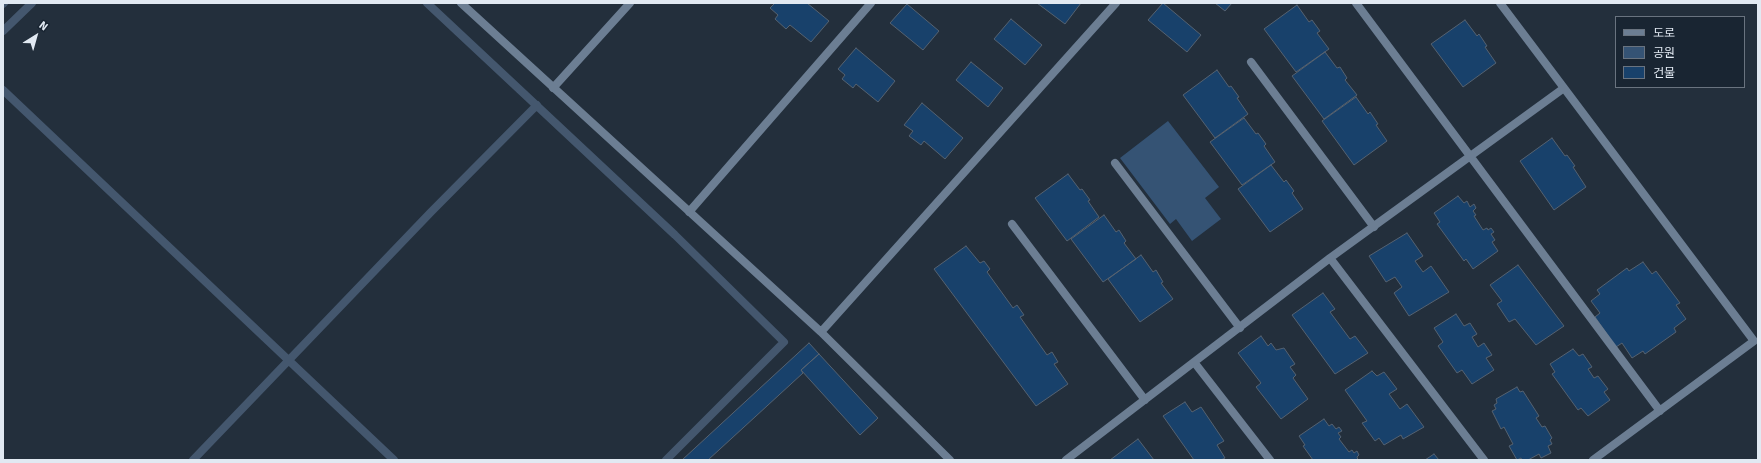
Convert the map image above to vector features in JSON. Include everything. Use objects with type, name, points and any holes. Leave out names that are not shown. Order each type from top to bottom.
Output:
[{"type":"street","points":[[461,3],[821,332],[950,460]]},
{"type":"street","points":[[553,88],[630,3]]},
{"type":"street","points":[[689,212],[871,3]]},
{"type":"street","points":[[821,332],[1116,3]]},
{"type":"street","points":[[1356,3],[1660,411]]},
{"type":"street","points":[[1500,3],[1754,342],[1593,460]]},
{"type":"street","points":[[1251,62],[1374,227]]},
{"type":"street","points":[[1066,460],[1330,258],[1564,88]]},
{"type":"street","points":[[1115,163],[1240,328]]},
{"type":"street","points":[[1012,224],[1144,400]]},
{"type":"street","points":[[1330,258],[1484,460]]},
{"type":"street","points":[[1194,362],[1270,460]]},
{"type":"green space","points":[[1168,121],[1219,187],[1205,198],[1221,219],[1192,241],[1176,219],[1170,224],[1120,158]]},
{"type":"building","points":[[775,3],[807,3],[829,21],[811,42],[790,25],[786,29],[775,19],[778,15],[770,8]]},
{"type":"building","points":[[1037,3],[1081,3],[1065,24]]},
{"type":"building","points":[[1163,3],[1201,35],[1187,52],[1148,20]]},
{"type":"building","points":[[1215,3],[1232,3],[1225,11]]},
{"type":"building","points":[[907,4],[939,31],[923,50],[890,23]]},
{"type":"building","points":[[1297,5],[1309,22],[1312,20],[1320,31],[1317,33],[1329,49],[1296,72],[1264,29]]},
{"type":"building","points":[[1011,19],[1042,45],[1025,65],[994,39]]},
{"type":"building","points":[[1465,20],[1477,36],[1479,34],[1487,46],[1485,47],[1496,63],[1463,87],[1431,44]]},
{"type":"building","points":[[856,48],[895,81],[878,102],[856,84],[853,88],[842,79],[845,75],[838,69]]},
{"type":"building","points":[[1325,52],[1337,68],[1340,67],[1347,78],[1345,80],[1357,95],[1324,119],[1292,76]]},
{"type":"building","points":[[971,62],[1003,88],[988,107],[956,80]]},
{"type":"building","points":[[1217,70],[1229,87],[1231,86],[1239,97],[1237,98],[1248,114],[1215,138],[1183,95]]},
{"type":"building","points":[[1356,97],[1368,114],[1370,112],[1378,124],[1376,125],[1387,141],[1354,165],[1322,121]]},
{"type":"building","points":[[922,103],[963,138],[945,159],[924,141],[921,145],[909,136],[913,131],[904,125]]},
{"type":"building","points":[[1244,118],[1266,144],[1264,146],[1275,162],[1242,185],[1210,142]]},
{"type":"building","points":[[1552,138],[1565,156],[1567,155],[1575,166],[1573,167],[1586,187],[1554,210],[1520,161]]},
{"type":"building","points":[[1271,165],[1284,182],[1286,180],[1294,191],[1292,193],[1303,209],[1270,232],[1238,189]]},
{"type":"building","points":[[1068,174],[1090,200],[1088,201],[1099,217],[1067,241],[1035,198]]},
{"type":"building","points":[[1458,196],[1464,203],[1467,201],[1470,207],[1474,204],[1476,208],[1473,211],[1476,215],[1474,216],[1483,230],[1487,228],[1488,230],[1491,228],[1494,232],[1491,234],[1495,240],[1492,242],[1498,251],[1473,269],[1466,259],[1464,261],[1437,224],[1440,222],[1434,213]]},
{"type":"building","points":[[1104,215],[1116,232],[1119,230],[1126,241],[1124,243],[1136,259],[1103,282],[1071,239]]},
{"type":"building","points":[[1407,233],[1423,256],[1415,261],[1423,272],[1431,266],[1449,292],[1409,316],[1394,293],[1402,287],[1395,277],[1386,282],[1369,256]]},
{"type":"building","points":[[966,246],[980,263],[984,261],[990,269],[987,272],[1013,308],[1017,305],[1024,315],[1020,317],[1047,355],[1052,352],[1058,362],[1054,364],[1068,384],[1036,406],[934,269]]},
{"type":"building","points":[[1141,255],[1153,272],[1156,270],[1163,282],[1161,283],[1173,299],[1140,322],[1108,279]]},
{"type":"building","points":[[1643,262],[1652,274],[1656,271],[1680,303],[1676,305],[1686,319],[1674,328],[1676,332],[1645,354],[1643,351],[1632,358],[1622,343],[1616,347],[1595,317],[1600,313],[1591,301],[1600,294],[1597,290],[1627,268],[1629,271]]},
{"type":"building","points":[[1518,265],[1564,326],[1536,345],[1515,319],[1509,322],[1497,304],[1502,301],[1490,285]]},
{"type":"building","points":[[1323,293],[1335,309],[1330,312],[1350,339],[1355,336],[1368,353],[1335,374],[1292,315]]},
{"type":"building","points":[[1456,314],[1464,326],[1470,323],[1477,334],[1472,337],[1478,347],[1484,343],[1492,355],[1486,358],[1494,370],[1472,384],[1462,370],[1457,373],[1438,346],[1443,342],[1434,328]]},
{"type":"building","points":[[1261,336],[1268,346],[1271,343],[1276,350],[1284,348],[1295,364],[1290,367],[1296,375],[1293,378],[1308,399],[1281,419],[1256,387],[1261,383],[1238,353]]},
{"type":"building","points":[[809,343],[819,354],[801,370],[803,373],[708,460],[682,460]]},
{"type":"building","points":[[1573,349],[1579,356],[1583,354],[1592,367],[1588,369],[1594,378],[1598,376],[1608,389],[1604,392],[1610,400],[1588,416],[1581,408],[1578,410],[1552,374],[1555,372],[1550,364]]},
{"type":"building","points":[[819,354],[878,418],[860,435],[801,370]]},
{"type":"building","points":[[1372,371],[1377,376],[1384,372],[1397,389],[1389,394],[1400,409],[1407,404],[1424,427],[1403,439],[1401,435],[1384,445],[1379,438],[1375,441],[1362,423],[1367,421],[1345,390]]},
{"type":"building","points":[[1517,387],[1520,392],[1523,391],[1539,416],[1536,418],[1542,427],[1545,426],[1552,438],[1550,440],[1552,444],[1548,446],[1551,453],[1541,458],[1539,454],[1528,460],[1522,460],[1521,458],[1517,460],[1509,446],[1513,444],[1504,427],[1501,429],[1492,411],[1496,409],[1494,405],[1497,403],[1496,399]]},
{"type":"building","points":[[1185,402],[1192,412],[1201,407],[1224,441],[1217,445],[1225,458],[1221,460],[1194,460],[1163,416]]},
{"type":"building","points":[[1324,419],[1329,426],[1332,424],[1336,429],[1339,427],[1342,431],[1338,433],[1341,437],[1339,439],[1349,452],[1352,450],[1354,453],[1357,451],[1359,455],[1357,457],[1358,460],[1313,460],[1303,446],[1305,445],[1299,436]]},
{"type":"building","points":[[1138,439],[1154,460],[1110,460]]},
{"type":"building","points":[[1434,454],[1439,460],[1425,460]]},
{"type":"waterway","points":[[3,31],[32,3]]},
{"type":"waterway","points":[[427,3],[675,235],[784,342],[666,460]]},
{"type":"waterway","points":[[3,90],[394,460]]},
{"type":"waterway","points":[[193,460],[431,212],[537,105]]}]
